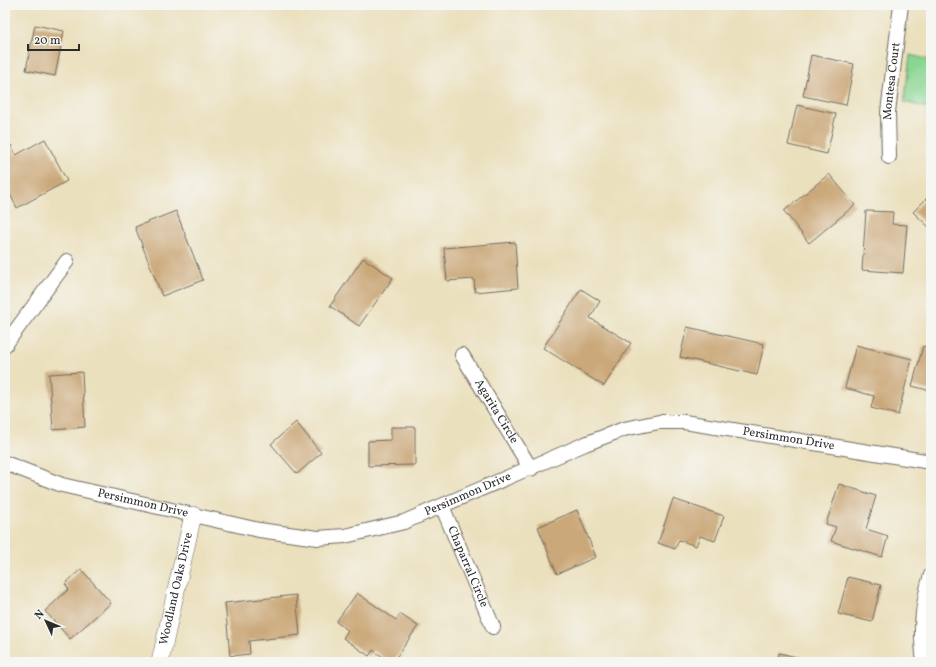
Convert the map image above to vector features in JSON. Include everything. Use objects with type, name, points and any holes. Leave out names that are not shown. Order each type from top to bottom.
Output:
[{"type":"street","name":"Montesa Court","points":[[889,157],[888,112],[901,5]]},
{"type":"street","points":[[5,345],[67,261]]},
{"type":"street","name":"Agarita Circle","points":[[462,355],[531,468]]},
{"type":"street","name":"Persimmon Drive","points":[[5,463],[62,485],[259,530],[318,538],[345,536],[380,529],[404,522],[585,444],[624,429],[659,422],[684,422],[931,462]]},
{"type":"street","name":"Chaparral Circle","points":[[442,506],[493,627]]},
{"type":"street","name":"Woodland Oaks Drive","points":[[160,662],[193,515]]},
{"type":"street","points":[[924,662],[922,643],[924,612],[931,575]]},
{"type":"green space","points":[[910,55],[931,60],[931,109],[904,102]]},
{"type":"building","points":[[35,25],[64,31],[55,76],[26,70]]},
{"type":"building","points":[[811,55],[854,64],[846,105],[803,96]]},
{"type":"building","points":[[797,105],[836,114],[827,154],[788,145]]},
{"type":"building","points":[[45,139],[67,181],[17,208],[5,184],[5,148],[11,145],[16,155]]},
{"type":"building","points":[[829,174],[855,205],[809,243],[784,211]]},
{"type":"building","points":[[931,194],[931,229],[913,212]]},
{"type":"building","points":[[176,211],[203,280],[162,296],[135,227]]},
{"type":"building","points":[[866,211],[893,212],[892,224],[907,225],[903,273],[862,270]]},
{"type":"building","points":[[515,242],[518,288],[475,292],[474,279],[447,281],[444,248]]},
{"type":"building","points":[[363,258],[393,278],[359,326],[330,306]]},
{"type":"building","points":[[581,289],[600,301],[590,318],[631,343],[604,386],[543,348]]},
{"type":"building","points":[[687,327],[764,344],[757,375],[680,357]]},
{"type":"building","points":[[856,345],[912,359],[898,415],[871,408],[874,396],[845,388]]},
{"type":"building","points":[[923,346],[931,348],[931,391],[912,386]]},
{"type":"building","points":[[82,372],[85,427],[53,430],[49,374]]},
{"type":"building","points":[[296,422],[321,453],[297,474],[271,444]]},
{"type":"building","points":[[391,427],[415,427],[415,465],[368,466],[368,441],[391,440]]},
{"type":"building","points":[[839,484],[876,496],[866,529],[888,536],[882,557],[831,541],[836,527],[826,524]]},
{"type":"building","points":[[673,499],[724,516],[715,541],[700,536],[696,546],[679,540],[675,549],[658,543]]},
{"type":"building","points":[[577,510],[596,557],[557,574],[538,527]]},
{"type":"building","points":[[81,569],[111,603],[70,639],[45,611],[69,589],[65,584]]},
{"type":"building","points":[[848,577],[881,585],[872,622],[838,614]]},
{"type":"building","points":[[357,593],[396,620],[400,614],[418,626],[393,662],[390,662],[373,650],[369,656],[343,638],[348,630],[336,622]]},
{"type":"building","points":[[296,595],[300,635],[249,641],[250,654],[230,656],[225,603]]},
{"type":"building","points":[[779,653],[815,661],[815,662],[777,662]]}]
